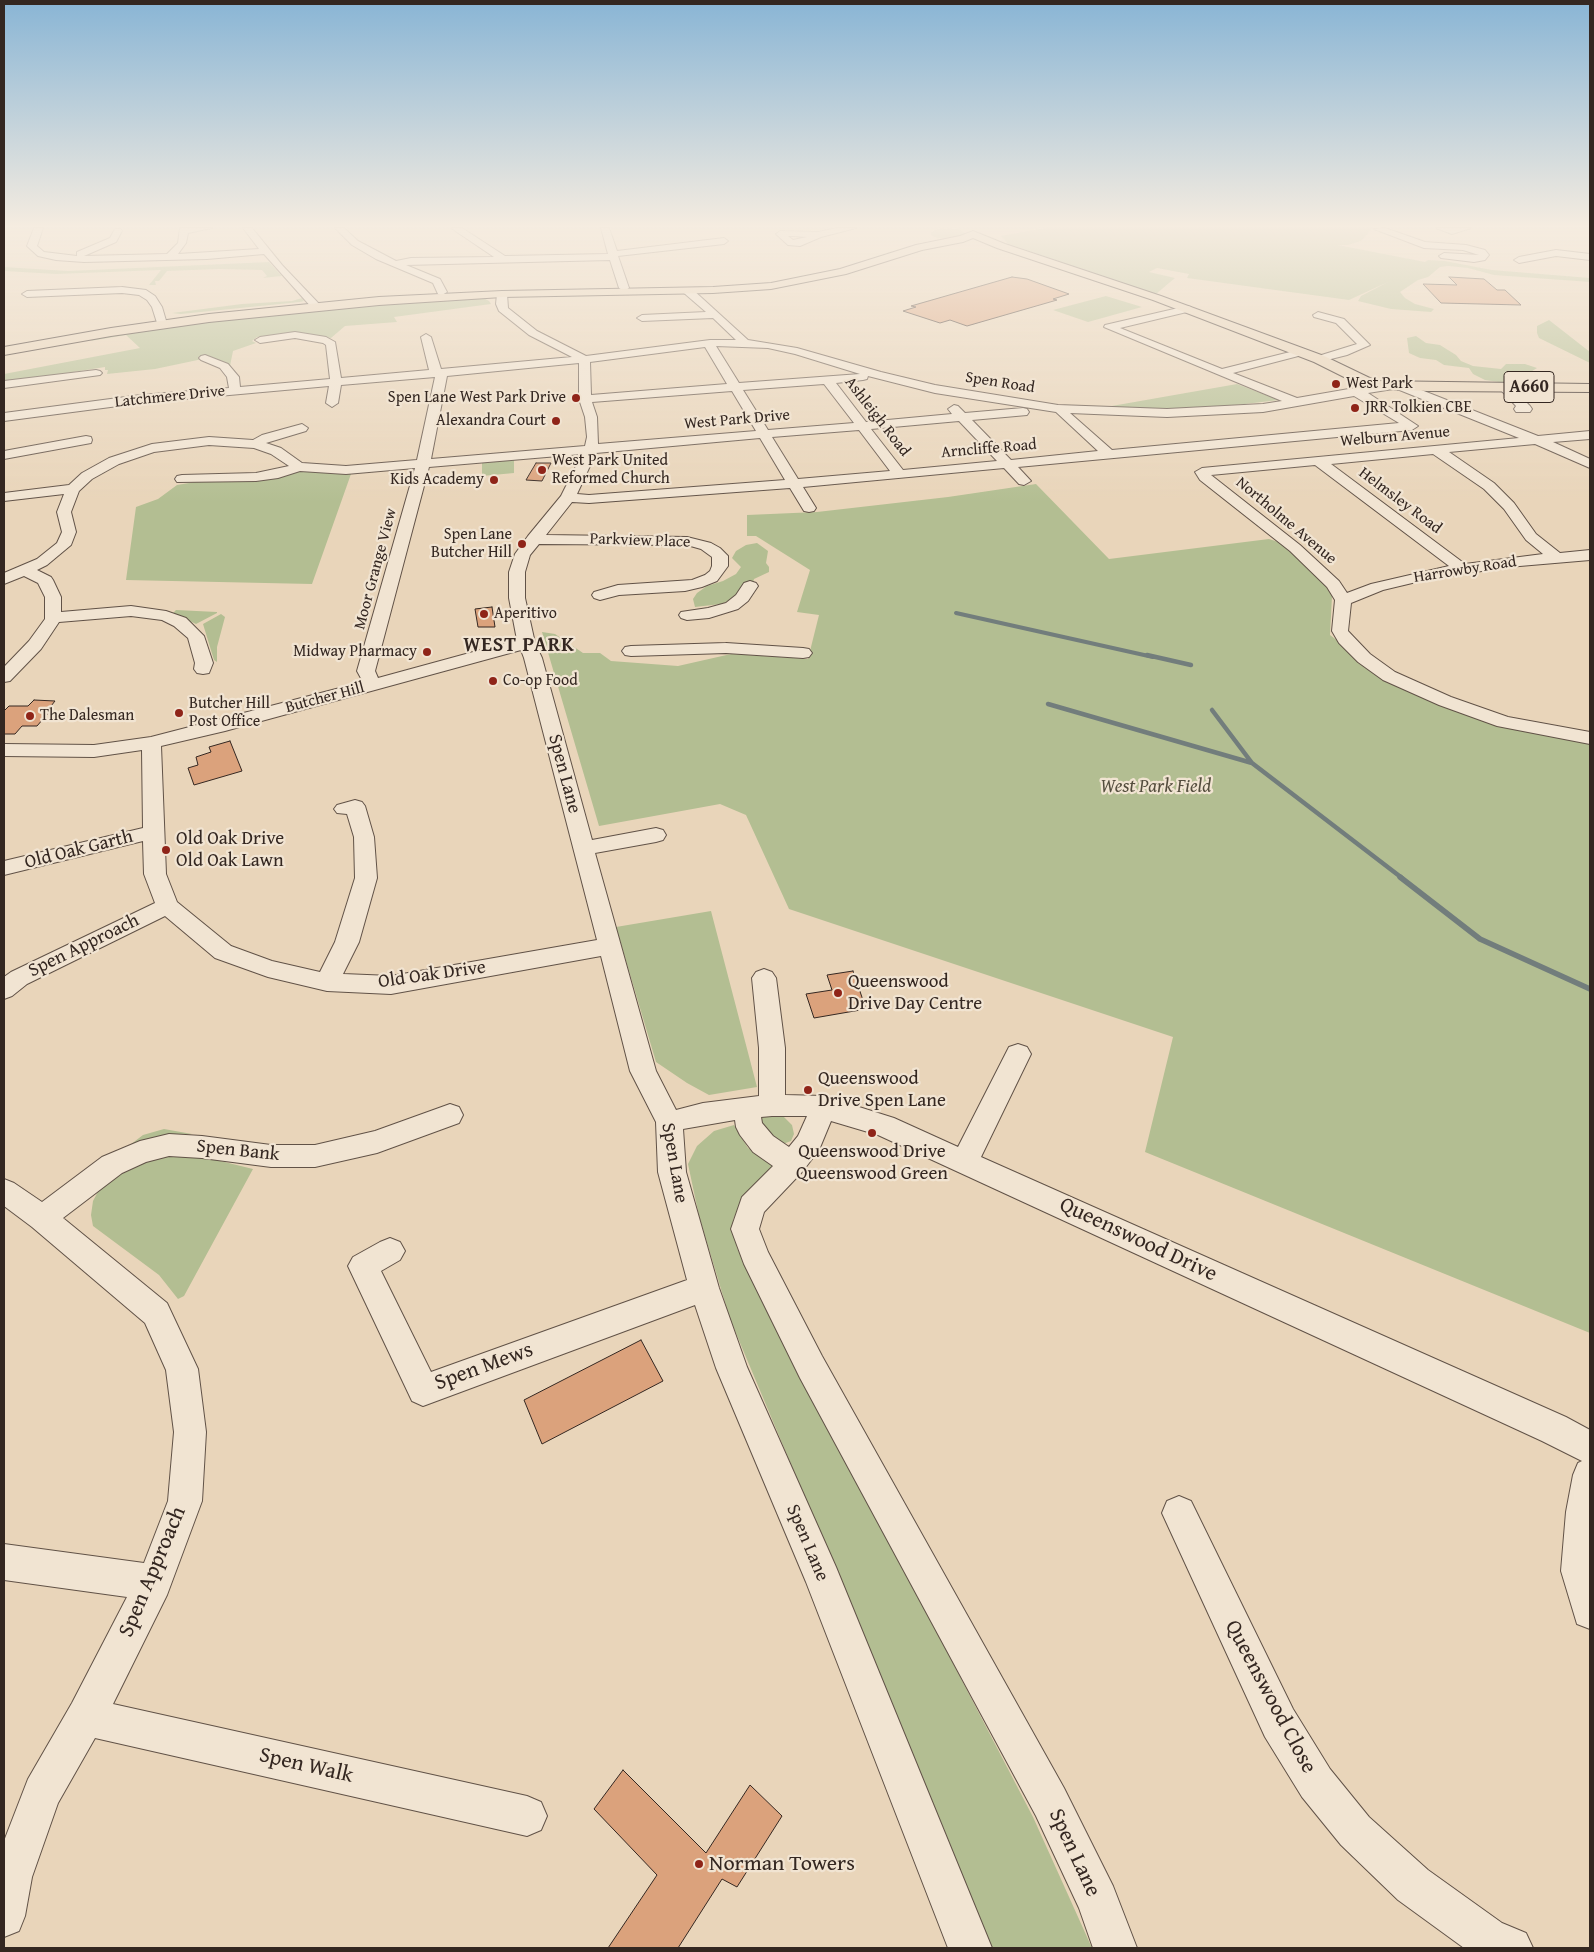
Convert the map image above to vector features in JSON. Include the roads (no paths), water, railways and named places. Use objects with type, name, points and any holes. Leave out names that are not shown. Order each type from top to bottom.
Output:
[{"type":"highway","points":[[4,350],[161,322],[188,319]]},
{"type":"highway","name":"A660","points":[[1212,319],[1362,375],[1395,384],[1468,387],[1590,388]]},
{"type":"street","points":[[516,319],[533,333],[584,359]]},
{"type":"street","points":[[720,319],[744,342]]},
{"type":"street","points":[[1145,319],[1109,327],[1297,403]]},
{"type":"street","points":[[1322,360],[1364,345],[1340,321],[1333,319]]},
{"type":"street","points":[[260,340],[295,335],[326,340],[331,344],[336,382],[332,403]]},
{"type":"street","points":[[426,337],[439,373]]},
{"type":"street","name":"Spen Road","points":[[439,373],[584,359],[710,343],[744,342],[797,351],[876,375],[935,388],[1058,410],[1167,413],[1263,408],[1395,384]]},
{"type":"street","points":[[710,346],[809,508]]},
{"type":"street","points":[[1222,372],[1302,352]]},
{"type":"street","points":[[205,358],[224,366],[230,372],[235,391]]},
{"type":"street","name":"Spen Lane","points":[[584,359],[586,366],[585,399],[591,417],[593,437],[591,449],[568,497],[523,554],[517,572],[517,598],[526,643],[533,658],[643,1071],[669,1122],[672,1172],[704,1288],[732,1368],[823,1580],[970,1948]]},
{"type":"street","points":[[4,385],[96,373]]},
{"type":"street","name":"Latchmere Drive","points":[[4,416],[235,391],[439,373]]},
{"type":"street","name":"Moor Grange View","points":[[373,684],[366,671],[423,464],[439,373]]},
{"type":"street","points":[[585,399],[876,375]]},
{"type":"street","points":[[1357,392],[1362,375]]},
{"type":"street","name":"Ashleigh Road","points":[[827,379],[900,474]]},
{"type":"street","points":[[1395,384],[1536,440],[1590,464]]},
{"type":"street","points":[[1504,387],[1526,409],[1520,410]]},
{"type":"street","points":[[935,388],[1024,481]]},
{"type":"street","name":"Arncliffe Road","points":[[568,497],[589,499],[794,484],[1412,426],[1357,392]]},
{"type":"street","points":[[94,405],[88,422],[86,440],[98,453],[114,461]]},
{"type":"street","points":[[1263,408],[1277,418]]},
{"type":"street","points":[[1058,410],[1110,455]]},
{"type":"street","name":"West Park Drive","points":[[300,467],[346,470],[1058,410]]},
{"type":"street","points":[[1167,413],[1181,424]]},
{"type":"street","points":[[1290,427],[1304,437]]},
{"type":"street","points":[[255,444],[267,438],[302,428]]},
{"type":"street","points":[[1196,435],[1230,462]]},
{"type":"street","name":"Welburn Avenue","points":[[1202,472],[1590,435]]},
{"type":"street","points":[[4,455],[86,440]]},
{"type":"street","points":[[4,579],[42,562],[63,545],[70,532],[64,512],[73,489],[87,476],[114,461],[152,448],[209,441],[255,444],[276,451],[300,467]]},
{"type":"street","points":[[1438,451],[1489,486],[1509,506],[1531,537],[1556,557]]},
{"type":"street","name":"Helmsley Road","points":[[1317,460],[1462,569]]},
{"type":"street","points":[[182,479],[256,477],[278,474],[300,467]]},
{"type":"street","name":"Northolme Avenue","points":[[1202,472],[1205,478],[1295,548],[1334,584],[1343,600]]},
{"type":"street","points":[[4,496],[73,489]]},
{"type":"street","name":"Parkview Place","points":[[533,539],[687,541],[706,546],[720,556],[718,571],[711,578],[685,586],[618,590],[600,595]]},
{"type":"street","name":"Harrowby Road","points":[[1343,600],[1377,587],[1462,569],[1508,562],[1590,555]]},
{"type":"street","points":[[4,676],[35,645],[53,618],[53,598],[45,580],[25,570]]},
{"type":"street","points":[[685,586],[683,602],[693,649]]},
{"type":"street","points":[[686,615],[709,613],[732,606],[742,598],[750,586]]},
{"type":"street","points":[[1343,600],[1340,631],[1345,639],[1364,658],[1389,676],[1445,701],[1504,722],[1524,728],[1590,738]]},
{"type":"street","points":[[53,618],[131,611],[166,616],[180,622],[196,636],[202,657],[203,669]]},
{"type":"street","name":"Butcher Hill","points":[[4,750],[94,751],[151,744],[218,728],[526,643]]},
{"type":"street","points":[[631,650],[726,648],[802,653]]},
{"type":"street","points":[[151,744],[155,874],[167,906]]},
{"type":"street","points":[[327,982],[347,942],[366,878],[364,837],[355,806],[344,809]]},
{"type":"street","name":"Old Oak Garth","points":[[4,862],[154,832]]},
{"type":"street","points":[[584,848],[656,835]]},
{"type":"street","name":"Old Oak Drive","points":[[167,906],[223,952],[268,969],[327,982],[390,985],[610,946]]},
{"type":"street","name":"Spen Approach","points":[[4,990],[19,978],[167,906]]},
{"type":"street","points":[[764,978],[772,1048],[759,1107],[749,1127],[763,1144],[792,1164]]},
{"type":"street","points":[[965,1161],[1018,1054]]},
{"type":"street","name":"Queenswood Drive","points":[[669,1122],[703,1114],[759,1107],[824,1107],[885,1126],[1554,1429],[1590,1448]]},
{"type":"street","name":"Spen Lane","points":[[824,1107],[808,1142],[792,1164],[752,1206],[745,1229],[754,1255],[825,1393],[1050,1802],[1098,1901],[1115,1948]]},
{"type":"street","name":"Spen Bank","points":[[42,1218],[112,1165],[140,1152],[169,1145],[202,1147],[271,1156],[315,1156],[377,1142],[450,1115]]},
{"type":"street","name":"Spen Approach","points":[[4,1916],[11,1877],[42,1793],[86,1717],[154,1582],[185,1502],[190,1432],[182,1369],[156,1313],[42,1218],[5,1194]]},
{"type":"street","name":"Spen Mews","points":[[390,1251],[363,1266],[422,1390],[704,1288]]},
{"type":"street","points":[[1590,1475],[1583,1512],[1579,1571],[1590,1611]]},
{"type":"street","name":"Queenswood Close","points":[[1179,1513],[1279,1723],[1316,1783],[1355,1830],[1413,1886],[1488,1939],[1511,1948]]},
{"type":"street","points":[[4,1562],[154,1582]]},
{"type":"street","name":"Spen Walk","points":[[86,1717],[527,1816]]},
{"type":"waterway","points":[[956,613],[1153,657]]},
{"type":"waterway","points":[[1147,655],[1191,665]]},
{"type":"waterway","points":[[1048,704],[1252,763]]},
{"type":"waterway","points":[[1212,710],[1252,763]]},
{"type":"waterway","points":[[1252,763],[1402,878]]},
{"type":"waterway","points":[[1400,877],[1480,939],[1590,989]]},
{"type":"place","name":"West Park","points":[[1336,384]]},
{"type":"place","name":"Spen Lane West Park Drive","points":[[576,398]]},
{"type":"place","name":"JRR Tolkien CBE","points":[[1355,408]]},
{"type":"place","name":"Alexandra Court","points":[[556,421]]},
{"type":"place","name":"West Park United Reformed Church","points":[[542,470]]},
{"type":"place","name":"Kids Academy","points":[[494,480]]},
{"type":"place","name":"Spen Lane Butcher Hill","points":[[522,544]]},
{"type":"place","name":"Aperitivo","points":[[484,614]]},
{"type":"place","name":"Midway Pharmacy","points":[[427,652]]},
{"type":"place","name":"Co-op Food","points":[[493,681]]},
{"type":"place","name":"Butcher Hill Post Office","points":[[179,713]]},
{"type":"place","name":"The Dalesman","points":[[30,716]]},
{"type":"place","name":"Old Oak Drive Old Oak Lawn","points":[[166,850]]},
{"type":"place","name":"Queenswood Drive Day Centre","points":[[838,993]]},
{"type":"place","name":"Queenswood Drive Spen Lane","points":[[808,1090]]},
{"type":"place","name":"Queenswood Drive Queenswood Green","points":[[872,1133]]},
{"type":"place","name":"Norman Towers","points":[[699,1864]]},
{"type":"district","name":"WEST PARK","points":[[519,646]]},
{"type":"park label","name":"West Park Field","points":[[1156,787]]}]
